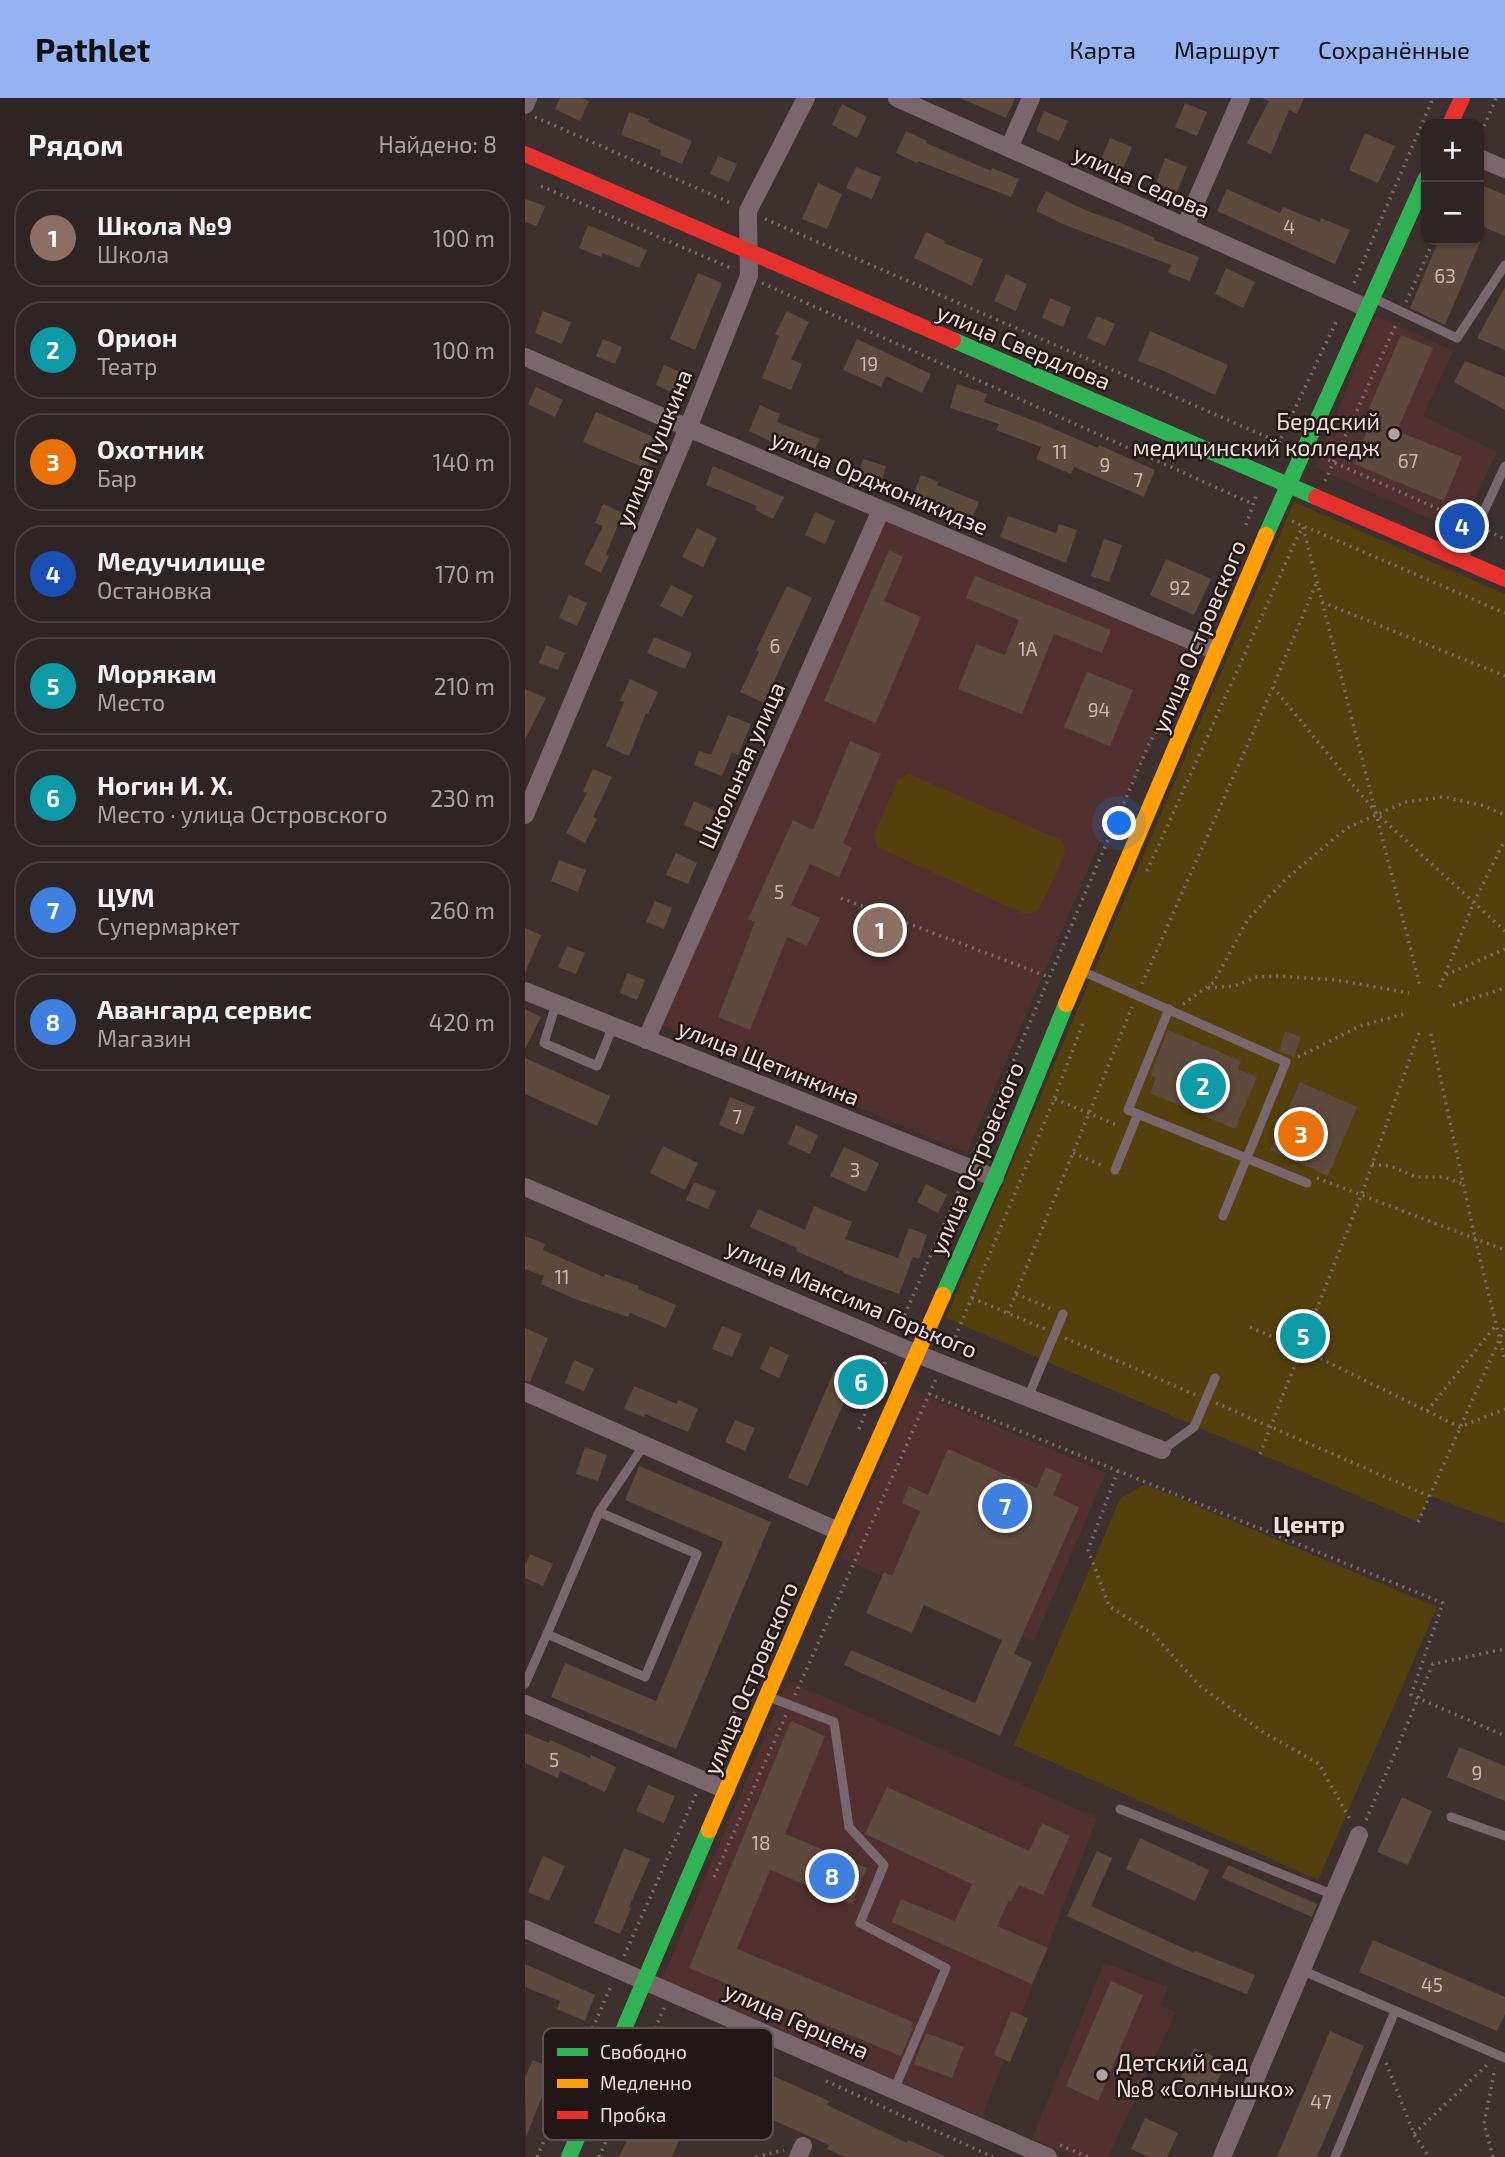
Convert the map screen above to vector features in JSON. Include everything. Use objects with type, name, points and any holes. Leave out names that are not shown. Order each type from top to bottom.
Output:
[{"type":"street","points":[[525,105],[528,98]]},
{"type":"street","name":"улица Пушкина","points":[[525,815],[749,276],[748,211],[806,98]]},
{"type":"street","name":"улица Седова","points":[[897,98],[1347,299],[1370,303]]},
{"type":"street","points":[[1009,148],[1031,98]]},
{"type":"street","points":[[1185,227],[1241,98]]},
{"type":"street","points":[[1452,119],[1462,98]]},
{"type":"street","name":"улица Свердлова","points":[[525,155],[1505,579]]},
{"type":"street","points":[[1484,160],[1505,169]]},
{"type":"street","name":"улица Островского","points":[[625,2028],[838,1531],[995,1178],[1030,1089],[1287,485],[1424,182]]},
{"type":"street","name":"улица Орджоникидзе","points":[[525,357],[1216,651]]},
{"type":"street","name":"Школьная улица","points":[[646,1040],[881,510]]},
{"type":"street","name":"улица Щетинкина","points":[[525,992],[995,1178]]},
{"type":"street","name":"улица Максима Горького","points":[[525,1187],[892,1344],[1162,1450]]},
{"type":"street","points":[[525,1392],[838,1531]]},
{"type":"street","points":[[525,1704],[726,1790]]},
{"type":"street","points":[[1222,2157],[1359,1835]]},
{"type":"street","name":"улица Герцена","points":[[525,1929],[752,2028]]},
{"type":"street","name":"улица Герцена","points":[[773,2037],[894,2090],[1049,2149]]},
{"type":"street","name":"улица Островского","points":[[569,2157],[576,2140]]},
{"type":"lane","points":[[1370,303],[1401,312],[1457,338],[1505,265]]},
{"type":"lane","points":[[1463,561],[1505,466]]},
{"type":"lane","points":[[1081,970],[1286,1062],[1223,1216]]},
{"type":"lane","points":[[556,1004],[544,1044],[597,1066],[613,1026]]},
{"type":"lane","points":[[1171,1010],[1128,1110],[1307,1183]]},
{"type":"lane","points":[[1115,1170],[1138,1114]]},
{"type":"lane","points":[[1028,1397],[1059,1313]]},
{"type":"lane","points":[[1162,1450],[1194,1427],[1215,1378]]},
{"type":"lane","points":[[525,1684],[599,1512],[645,1445]]},
{"type":"lane","points":[[547,1634],[645,1676],[651,1664],[697,1554],[599,1512]]},
{"type":"lane","points":[[767,1696],[834,1722],[849,1826],[884,1865],[860,1923],[946,1968],[894,2090]]},
{"type":"lane","points":[[1120,1809],[1333,1895]]},
{"type":"lane","points":[[1451,1817],[1505,1836]]},
{"type":"lane","points":[[1301,1970],[1501,2056]]},
{"type":"lane","points":[[1335,2157],[1395,2011]]},
{"type":"path","points":[[1244,530],[1263,474],[1347,299],[1433,98]]},
{"type":"path","points":[[1484,127],[1496,98]]},
{"type":"path","points":[[525,113],[1279,442],[1334,462],[1505,539]]},
{"type":"path","points":[[537,184],[749,276],[1253,504]]},
{"type":"path","points":[[1144,878],[1432,245]]},
{"type":"path","points":[[1303,527],[1420,986]]},
{"type":"path","points":[[1303,527],[1505,613]]},
{"type":"path","points":[[1008,1313],[1136,995],[1316,584]]},
{"type":"path","points":[[1322,602],[1505,676]]},
{"type":"path","points":[[1273,687],[1377,814],[1505,931]]},
{"type":"path","points":[[857,1432],[892,1344],[1149,744],[1167,711]]},
{"type":"path","points":[[1171,1010],[1214,982],[1248,919],[1286,879],[1347,828],[1405,802],[1444,797],[1481,805],[1505,815]]},
{"type":"path","points":[[1440,988],[1474,901],[1505,840]]},
{"type":"path","points":[[841,898],[1049,977]]},
{"type":"path","points":[[1446,975],[1505,949]]},
{"type":"path","points":[[1207,988],[1234,986],[1257,977],[1277,976],[1337,980],[1409,993]]},
{"type":"path","points":[[1453,1005],[1505,988]]},
{"type":"path","points":[[1286,1062],[1360,1026],[1404,1014]]},
{"type":"path","points":[[711,1884],[960,1329],[1083,1022]]},
{"type":"path","points":[[1260,1454],[1372,1164],[1419,1033]]},
{"type":"path","points":[[1431,1034],[1505,1361]]},
{"type":"path","points":[[1054,1099],[1121,1127]]},
{"type":"path","points":[[1073,1153],[1115,1170]]},
{"type":"path","points":[[1372,1164],[1391,1166],[1416,1177],[1444,1177],[1463,1184]]},
{"type":"path","points":[[1015,1294],[1059,1313]]},
{"type":"path","points":[[1427,1411],[1496,1325]]},
{"type":"path","points":[[1250,1327],[1460,1427],[1505,1409]]},
{"type":"path","points":[[1418,1522],[1505,1327]]},
{"type":"path","points":[[929,1394],[1443,1603],[1412,1695],[1505,1736]]},
{"type":"path","points":[[1118,1471],[1089,1550],[1109,1606],[1153,1634],[1200,1686],[1263,1732],[1319,1764],[1359,1835]]},
{"type":"path","points":[[1359,1835],[1433,1664],[1505,1649]]},
{"type":"path","points":[[593,2028],[759,1658]]},
{"type":"path","points":[[655,2028],[664,2008]]},
{"type":"path","points":[[1380,2048],[1415,2134],[1429,2157]]},
{"type":"path","points":[[1415,2134],[1501,2056]]},
{"type":"path","points":[[1493,2157],[1484,2124],[1501,2056]]},
{"type":"path","points":[[816,2077],[993,2157]]},
{"type":"path","points":[[537,2157],[544,2140]]},
{"type":"path","points":[[599,2157],[606,2140]]},
{"type":"path","points":[[1049,2149],[1087,2157]]},
{"type":"path","points":[[756,2157],[800,2152]]},
{"type":"shaded area","name":"Бердский медицинский колледж","points":[[1376,316],[1453,351],[1423,416],[1497,452],[1459,532],[1315,467]]},
{"type":"shaded area","points":[[1294,502],[1505,594],[1505,1524],[1430,1496],[1418,1522],[946,1318]]},
{"type":"shaded area","points":[[886,509],[1206,645],[1102,837],[967,1153],[657,1023]]},
{"type":"shaded area","points":[[909,774],[1061,840],[1065,848],[1064,856],[1039,909],[1032,914],[1024,914],[877,847],[874,834],[898,780]]},
{"type":"shaded area","points":[[912,1390],[1106,1473],[1034,1641],[840,1558]]},
{"type":"shaded area","points":[[1145,1484],[1437,1607],[1318,1880],[1014,1745],[1120,1499]]},
{"type":"shaded area","points":[[788,1681],[1097,1818],[982,2117],[662,1980]]},
{"type":"shaded area","name":"Детский сад №8 «Солнышко»","points":[[1104,1963],[1168,1987],[1161,2006],[1176,2012],[1108,2157],[1075,2157],[1032,2139]]},
{"type":"building","points":[[560,98],[582,98],[589,101],[580,121],[555,109]]},
{"type":"building","points":[[960,98],[1015,98],[1006,118]]},
{"type":"building","points":[[1262,98],[1304,98],[1297,114],[1289,110],[1271,154],[1247,143],[1269,101]]},
{"type":"building","points":[[1185,103],[1207,112],[1197,136],[1175,127]]},
{"type":"building","points":[[842,104],[867,117],[857,138],[832,125]]},
{"type":"building","points":[[1044,111],[1068,121],[1059,141],[1036,131]]},
{"type":"building","points":[[629,112],[692,141],[682,164],[660,155],[661,150],[621,135]]},
{"type":"building","points":[[906,131],[927,141],[926,143],[991,171],[992,168],[1019,179],[1011,197],[896,153]]},
{"type":"building","points":[[1365,133],[1395,146],[1378,183],[1349,170]]},
{"type":"building","points":[[1110,138],[1132,147],[1122,171],[1100,162]]},
{"type":"building","points":[[718,156],[737,164],[729,182],[710,174]]},
{"type":"building","points":[[1165,158],[1187,167],[1177,192],[1156,183]]},
{"type":"building","points":[[856,167],[881,177],[872,199],[846,188]]},
{"type":"building","points":[[818,183],[842,194],[827,229],[802,219]]},
{"type":"building","points":[[1484,186],[1505,195],[1505,236],[1484,227]]},
{"type":"building","points":[[1227,189],[1280,213],[1283,207],[1320,222],[1321,218],[1350,230],[1335,264],[1217,211]]},
{"type":"building","points":[[1046,191],[1087,211],[1155,238],[1154,240],[1199,257],[1190,281],[1168,273],[1171,265],[1065,225],[1036,211]]},
{"type":"building","points":[[525,199],[545,206],[537,226],[525,222]]},
{"type":"building","points":[[588,225],[647,250],[639,268],[603,253],[601,257],[579,248]]},
{"type":"building","points":[[926,232],[945,241],[944,243],[983,259],[972,286],[914,258]]},
{"type":"building","points":[[1437,245],[1479,245],[1445,325],[1410,308]]},
{"type":"building","points":[[1226,268],[1255,282],[1243,308],[1215,294]]},
{"type":"building","points":[[698,273],[722,283],[695,350],[670,339]]},
{"type":"building","points":[[1006,274],[1027,284],[1016,311],[994,301]]},
{"type":"building","points":[[1505,287],[1505,350],[1477,338]]},
{"type":"building","points":[[1050,298],[1071,307],[1063,327],[1042,318]]},
{"type":"building","points":[[543,311],[571,322],[562,344],[535,333]]},
{"type":"building","points":[[787,311],[809,322],[791,359],[802,364],[791,390],[762,378],[779,336],[775,334]]},
{"type":"building","points":[[1097,316],[1115,324],[1105,346],[1087,338]]},
{"type":"building","points":[[1150,331],[1228,365],[1215,395],[1138,361]]},
{"type":"building","points":[[1401,335],[1433,348],[1397,431],[1462,457],[1444,501],[1354,464],[1375,411],[1369,408]]},
{"type":"building","points":[[603,339],[622,347],[615,364],[596,356]]},
{"type":"building","points":[[857,339],[931,374],[922,393],[886,376],[881,387],[843,370]]},
{"type":"building","points":[[1465,361],[1505,377],[1505,410],[1454,382]]},
{"type":"building","points":[[664,365],[685,374],[676,394],[656,385]]},
{"type":"building","points":[[957,384],[987,394],[984,402],[1098,448],[1099,445],[1155,470],[1144,497],[1074,467],[1071,474],[1036,459],[1041,447],[996,430],[999,424],[950,408]]},
{"type":"building","points":[[536,387],[563,400],[555,417],[528,404]]},
{"type":"building","points":[[760,405],[780,414],[777,422],[820,439],[810,460],[749,431]]},
{"type":"building","points":[[596,412],[660,440],[647,469],[583,442]]},
{"type":"building","points":[[863,459],[886,466],[881,484],[858,477]]},
{"type":"building","points":[[713,466],[784,497],[773,519],[755,510],[757,506],[706,485]]},
{"type":"building","points":[[921,475],[939,482],[937,485],[979,502],[971,521],[930,504],[927,510],[910,502]]},
{"type":"building","points":[[603,504],[623,513],[601,573],[584,564],[603,526],[595,523]]},
{"type":"building","points":[[815,512],[835,521],[825,544],[805,535]]},
{"type":"building","points":[[1008,516],[1056,533],[1059,524],[1077,530],[1066,563],[1000,537]]},
{"type":"building","points":[[697,528],[717,538],[703,567],[682,557]]},
{"type":"building","points":[[1104,539],[1122,545],[1109,582],[1091,576]]},
{"type":"building","points":[[889,550],[903,557],[884,601],[921,617],[876,723],[824,701]]},
{"type":"building","points":[[1166,559],[1211,579],[1194,615],[1150,595]]},
{"type":"building","points":[[975,576],[1111,630],[1102,653],[1054,634],[1022,714],[958,689],[976,644],[1005,655],[1019,620],[966,598]]},
{"type":"building","points":[[671,585],[693,596],[682,617],[660,606]]},
{"type":"building","points":[[787,586],[812,598],[764,703],[740,692],[759,652],[756,650]]},
{"type":"building","points":[[569,595],[587,603],[577,626],[559,618]]},
{"type":"building","points":[[654,637],[692,653],[685,669],[647,653]]},
{"type":"building","points":[[546,645],[565,653],[558,670],[539,663]]},
{"type":"building","points":[[1087,672],[1133,690],[1110,746],[1064,727]]},
{"type":"building","points":[[630,679],[658,692],[648,714],[646,713],[629,756],[606,746],[624,702],[620,701]]},
{"type":"building","points":[[525,689],[546,698],[525,740]]},
{"type":"building","points":[[728,715],[751,724],[738,755],[732,752],[722,776],[694,765],[699,751],[711,755]]},
{"type":"building","points":[[850,741],[881,754],[843,843],[852,848],[839,877],[810,864],[791,905],[820,918],[807,946],[787,937],[750,1030],[718,1017],[755,922],[748,919],[793,820],[813,830]]},
{"type":"building","points":[[593,769],[612,777],[593,817],[597,819],[585,843],[566,833],[587,793],[583,791]]},
{"type":"building","points":[[694,801],[715,811],[705,834],[684,825]]},
{"type":"building","points":[[676,853],[697,863],[688,884],[666,875]]},
{"type":"building","points":[[559,860],[586,870],[578,892],[551,881]]},
{"type":"building","points":[[655,901],[672,908],[664,929],[646,922]]},
{"type":"building","points":[[525,928],[541,935],[525,973]]},
{"type":"building","points":[[567,946],[585,953],[576,974],[558,967]]},
{"type":"building","points":[[627,973],[645,980],[637,1000],[620,993]]},
{"type":"building","points":[[525,1009],[541,1017],[525,1049]]},
{"type":"building","points":[[1168,1030],[1241,1061],[1238,1069],[1257,1077],[1235,1129],[1150,1093],[1156,1078],[1150,1075]]},
{"type":"building","points":[[1285,1031],[1301,1037],[1294,1057],[1279,1051]]},
{"type":"building","points":[[525,1058],[610,1096],[597,1126],[525,1094]]},
{"type":"building","points":[[1300,1082],[1357,1107],[1328,1176],[1270,1150]]},
{"type":"building","points":[[730,1097],[755,1107],[743,1135],[719,1125]]},
{"type":"building","points":[[796,1125],[818,1135],[810,1154],[788,1144]]},
{"type":"building","points":[[663,1146],[698,1163],[685,1190],[650,1173]]},
{"type":"building","points":[[844,1147],[879,1163],[866,1192],[830,1176]]},
{"type":"building","points":[[694,1182],[716,1191],[708,1209],[686,1200]]},
{"type":"building","points":[[926,1184],[947,1195],[938,1213],[917,1202]]},
{"type":"building","points":[[814,1206],[852,1222],[845,1239],[898,1258],[909,1228],[927,1235],[919,1259],[913,1257],[899,1294],[843,1273],[750,1227],[758,1209],[805,1230]]},
{"type":"building","points":[[525,1236],[545,1244],[543,1250],[604,1277],[605,1274],[639,1286],[638,1289],[676,1305],[666,1328],[630,1313],[628,1317],[575,1299],[541,1284],[544,1276],[525,1269]]},
{"type":"building","points":[[722,1326],[742,1334],[732,1357],[712,1349]]},
{"type":"building","points":[[525,1328],[548,1338],[530,1382],[525,1381]]},
{"type":"building","points":[[770,1346],[789,1355],[779,1378],[760,1369]]},
{"type":"building","points":[[574,1360],[594,1369],[584,1391],[565,1383]]},
{"type":"building","points":[[834,1371],[854,1379],[808,1486],[788,1478]]},
{"type":"building","points":[[634,1386],[677,1404],[678,1400],[698,1409],[688,1432],[645,1414],[644,1417],[624,1409]]},
{"type":"building","points":[[735,1420],[755,1428],[745,1451],[725,1442]]},
{"type":"building","points":[[585,1447],[607,1455],[598,1481],[576,1474]]},
{"type":"building","points":[[948,1449],[1037,1488],[1046,1467],[1062,1474],[1053,1495],[1079,1507],[1014,1654],[1032,1662],[1000,1736],[844,1665],[851,1650],[975,1703],[1002,1640],[924,1605],[912,1633],[866,1613],[884,1572],[892,1576],[920,1511],[902,1503],[909,1486],[928,1495]]},
{"type":"building","points":[[639,1466],[771,1522],[676,1749],[551,1697],[565,1663],[656,1701],[723,1542],[625,1500]]},
{"type":"building","points":[[530,1554],[553,1564],[543,1586],[525,1578],[525,1565]]},
{"type":"building","points":[[791,1721],[825,1736],[785,1834],[867,1868],[852,1904],[770,1870],[737,1949],[913,2022],[901,2056],[689,1968]]},
{"type":"building","points":[[525,1733],[549,1743],[550,1740],[590,1758],[591,1755],[616,1767],[605,1792],[560,1771],[558,1778],[525,1763]]},
{"type":"building","points":[[1459,1747],[1505,1766],[1505,1801],[1447,1777]]},
{"type":"building","points":[[648,1785],[675,1796],[664,1823],[636,1811]]},
{"type":"building","points":[[887,1787],[1029,1851],[1042,1823],[1070,1836],[1043,1895],[1019,1885],[997,1926],[1048,1948],[1032,1984],[892,1922],[901,1899],[955,1921],[972,1884],[865,1834]]},
{"type":"building","points":[[1402,1797],[1432,1811],[1408,1865],[1377,1852]]},
{"type":"building","points":[[1140,1838],[1209,1870],[1195,1901],[1126,1869]]},
{"type":"building","points":[[624,1848],[650,1859],[620,1934],[594,1923]]},
{"type":"building","points":[[1097,1851],[1112,1858],[1091,1906],[1194,1953],[1195,1951],[1255,1975],[1247,1994],[1178,1967],[1067,1916]]},
{"type":"building","points":[[543,1856],[565,1866],[549,1901],[528,1892]]},
{"type":"building","points":[[1228,1865],[1317,1904],[1312,1917],[1222,1878]]},
{"type":"building","points":[[1373,1940],[1505,1997],[1505,2014],[1497,2031],[1359,1972]]},
{"type":"building","points":[[525,1964],[595,1995],[585,2021],[557,2009],[560,2001],[525,1987]]},
{"type":"building","points":[[1111,1981],[1143,1995],[1098,2101],[1066,2086]]},
{"type":"building","points":[[1011,2011],[1028,2018],[1010,2062],[994,2055]]},
{"type":"building","points":[[1330,2031],[1364,2046],[1317,2157],[1277,2157]]},
{"type":"building","points":[[926,2033],[964,2047],[952,2078],[914,2064]]},
{"type":"building","points":[[1194,2048],[1226,2062],[1210,2098],[1178,2083]]},
{"type":"building","points":[[533,2060],[543,2065],[543,2094],[526,2137],[525,2077]]},
{"type":"building","points":[[773,2076],[829,2101],[827,2105],[907,2143],[908,2140],[947,2157],[845,2157],[827,2149],[829,2145],[773,2120]]},
{"type":"building","points":[[1145,2118],[1178,2133],[1167,2157],[1148,2157],[1131,2149]]},
{"type":"building","points":[[627,2140],[679,2140],[672,2157],[619,2157]]},
{"type":"traffic: fast","points":[[1266,535],[1424,182]]},
{"type":"traffic: fast","points":[[953,340],[1316,497]]},
{"type":"traffic: fast","points":[[943,1295],[995,1178],[1066,1004]]},
{"type":"traffic: fast","points":[[624,2028],[709,1830]]},
{"type":"traffic: fast","points":[[569,2157],[576,2140]]},
{"type":"traffic: slow","points":[[1066,1004],[1266,535]]},
{"type":"traffic: slow","points":[[709,1830],[943,1295]]},
{"type":"traffic: jam","points":[[1452,119],[1462,98]]},
{"type":"traffic: jam","points":[[525,154],[953,340]]},
{"type":"traffic: jam","points":[[1316,497],[1505,579]]},
{"type":"place","name":"Бердский медицинский колледж","points":[[1394,434]]},
{"type":"place","name":"Медучилище","points":[[1462,526]]},
{"type":"place","name":"Школа №9","points":[[880,930]]},
{"type":"place","name":"Орион","points":[[1203,1086]]},
{"type":"place","name":"Охотник","points":[[1301,1134]]},
{"type":"place","name":"Морякам","points":[[1303,1336]]},
{"type":"place","name":"Ногин И. Х.","points":[[861,1382]]},
{"type":"place","name":"ЦУМ","points":[[1005,1506]]},
{"type":"place","name":"Авангард сервис","points":[[832,1876]]},
{"type":"place","name":"Детский сад №8 «Солнышко»","points":[[1102,2075]]},
{"type":"district","name":"Центр","points":[[1309,1523]]}]
